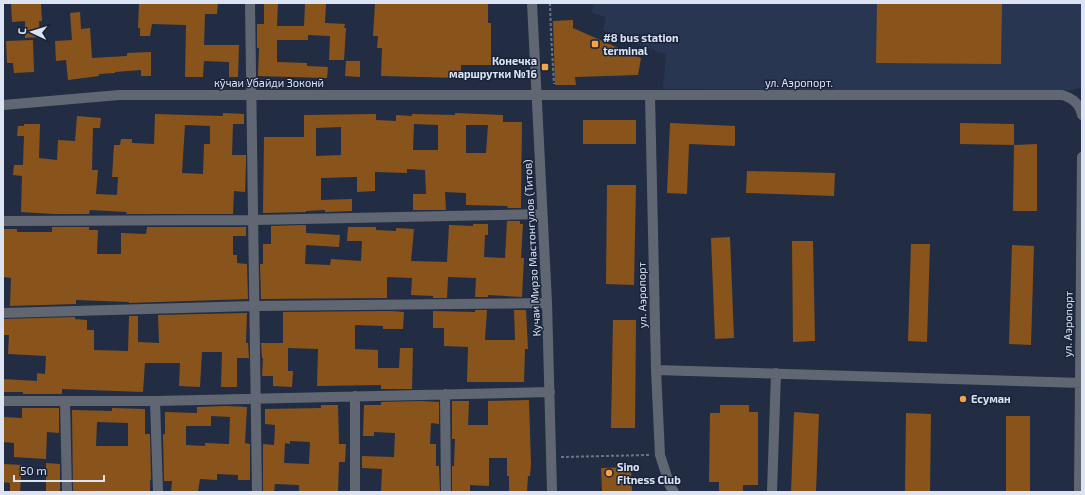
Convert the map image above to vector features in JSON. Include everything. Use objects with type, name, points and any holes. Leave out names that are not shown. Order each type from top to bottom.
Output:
[{"type":"street","points":[[250,3],[257,492]]},
{"type":"street","name":"Кучаи Мирзо Мастонгулов (Титов)","points":[[532,3],[547,303],[552,492]]},
{"type":"street","name":"кӯчаи Убайди Зоконӣ","points":[[3,105],[119,95],[536,95]]},
{"type":"street","name":"ул. Аэропорт.","points":[[536,95],[1062,95],[1071,98],[1078,104],[1082,116]]},
{"type":"street","name":"ул. Аэропорт","points":[[650,95],[656,370],[660,455],[670,486],[674,492]]},
{"type":"street","name":"ул. Аэропорт","points":[[1079,492],[1082,157]]},
{"type":"street","points":[[3,221],[253,220],[542,214]]},
{"type":"street","points":[[3,313],[254,306],[547,303]]},
{"type":"street","points":[[656,370],[1081,383]]},
{"type":"street","points":[[772,492],[776,374]]},
{"type":"street","points":[[3,401],[155,402],[256,398],[550,392]]},
{"type":"street","points":[[445,394],[446,492]]},
{"type":"street","points":[[355,396],[355,492]]},
{"type":"street","points":[[64,401],[67,492]]},
{"type":"street","points":[[155,402],[158,492]]},
{"type":"path","points":[[550,3],[550,33],[554,86]]},
{"type":"path","points":[[551,457],[660,455]]},
{"type":"shaded area","points":[[593,3],[1082,3],[1082,87],[1068,91],[663,89],[666,55],[603,30],[606,17],[592,13]]},
{"type":"building","points":[[11,3],[41,3],[42,21],[39,21],[40,37],[25,38],[25,21],[12,22]]},
{"type":"building","points":[[139,3],[218,3],[217,14],[205,14],[204,45],[239,45],[238,77],[229,77],[229,62],[204,61],[203,77],[185,77],[186,25],[152,24],[150,36],[140,36],[140,28],[138,28]]},
{"type":"building","points":[[264,3],[278,3],[277,26],[304,26],[305,4],[326,4],[325,23],[345,24],[344,60],[329,60],[330,36],[308,35],[308,40],[277,40],[277,62],[307,63],[307,66],[328,67],[327,78],[258,76],[259,48],[257,48],[257,24],[264,24]]},
{"type":"building","points":[[375,3],[488,3],[488,23],[491,23],[491,65],[461,65],[461,78],[381,76],[382,48],[377,48],[378,36],[373,36]]},
{"type":"building","points":[[877,3],[1002,3],[1001,64],[876,63]]},
{"type":"building","points":[[80,12],[81,29],[90,28],[92,58],[127,56],[127,53],[151,52],[151,76],[141,76],[141,70],[99,74],[99,76],[68,80],[66,60],[56,61],[55,41],[72,40],[70,13]]},
{"type":"building","points":[[573,20],[573,28],[641,58],[638,75],[575,77],[576,85],[555,85],[553,21]]},
{"type":"building","points":[[33,40],[34,72],[14,73],[13,63],[7,63],[6,41]]},
{"type":"building","points":[[346,61],[360,61],[360,77],[345,76]]},
{"type":"building","points":[[223,113],[244,114],[244,124],[233,124],[232,155],[246,155],[246,165],[245,192],[234,191],[233,214],[126,214],[127,212],[90,210],[89,214],[21,212],[22,176],[13,175],[14,165],[23,165],[24,136],[17,136],[18,126],[24,126],[24,124],[40,124],[39,158],[57,160],[58,140],[75,141],[77,116],[101,118],[100,128],[93,128],[92,170],[98,170],[96,194],[117,195],[118,177],[112,177],[114,145],[120,145],[121,139],[132,139],[132,143],[154,144],[155,114],[223,116]],"holes":[[[185,125],[210,126],[210,144],[204,144],[203,174],[182,173]]]},
{"type":"building","points":[[455,113],[503,115],[503,122],[522,122],[521,208],[507,208],[508,206],[466,205],[466,193],[445,192],[446,210],[413,210],[413,194],[426,194],[425,170],[407,169],[407,173],[375,172],[375,191],[357,192],[357,177],[321,178],[321,200],[352,199],[352,211],[325,212],[325,210],[263,213],[264,137],[304,137],[304,115],[376,114],[376,120],[396,121],[396,115],[455,115]],"holes":[[[414,124],[438,125],[438,150],[413,150]],[[466,125],[488,125],[486,153],[466,153]],[[341,127],[341,155],[316,156],[316,128]]]},
{"type":"building","points":[[583,120],[636,120],[636,144],[583,144]]},
{"type":"building","points":[[670,123],[735,126],[735,146],[689,144],[687,194],[667,193]]},
{"type":"building","points":[[960,123],[1014,124],[1014,145],[960,144]]},
{"type":"building","points":[[1037,144],[1037,211],[1013,211],[1014,145]]},
{"type":"building","points":[[747,171],[835,173],[834,196],[746,193]]},
{"type":"building","points":[[607,185],[636,185],[634,285],[606,284]]},
{"type":"building","points":[[507,221],[520,221],[520,224],[523,224],[521,258],[524,258],[522,297],[488,295],[488,297],[475,297],[476,278],[448,277],[447,298],[411,295],[412,278],[387,277],[387,298],[261,299],[260,264],[263,264],[263,244],[271,244],[271,226],[306,225],[306,233],[340,235],[339,247],[306,245],[305,264],[330,265],[331,259],[361,261],[362,241],[347,241],[348,227],[376,227],[376,230],[396,231],[396,228],[414,229],[411,261],[447,262],[449,225],[473,226],[473,224],[488,224],[488,235],[485,235],[484,257],[505,258]]},
{"type":"building","points":[[52,227],[89,227],[89,230],[98,230],[97,254],[121,254],[121,233],[146,234],[147,227],[246,227],[246,236],[233,236],[233,255],[237,255],[237,263],[247,264],[248,299],[129,303],[76,300],[76,304],[10,306],[11,278],[3,277],[3,229],[17,229],[17,232],[52,232]]},
{"type":"building","points":[[730,237],[734,338],[715,339],[711,238]]},
{"type":"building","points":[[792,241],[813,241],[815,341],[793,342]]},
{"type":"building","points":[[911,244],[930,244],[927,342],[908,341]]},
{"type":"building","points":[[1012,245],[1034,246],[1031,345],[1009,344]]},
{"type":"building","points":[[475,310],[487,310],[485,340],[515,340],[514,310],[526,310],[528,349],[525,349],[524,382],[467,382],[468,347],[444,346],[444,328],[433,328],[433,311],[475,312]]},
{"type":"building","points":[[283,312],[404,312],[403,329],[383,329],[383,326],[355,325],[355,349],[378,350],[378,368],[399,368],[400,348],[413,348],[412,389],[381,389],[381,385],[317,386],[318,349],[288,348],[288,371],[293,371],[292,387],[273,386],[273,376],[262,376],[263,358],[261,343],[283,343]]},
{"type":"building","points":[[247,313],[246,343],[248,343],[249,358],[237,358],[237,387],[221,387],[222,352],[202,352],[200,387],[179,386],[180,363],[145,363],[143,392],[62,389],[62,394],[23,394],[23,392],[3,392],[3,379],[37,381],[37,373],[45,374],[46,356],[8,354],[9,335],[3,335],[3,319],[75,317],[75,319],[87,320],[87,330],[94,330],[94,350],[128,351],[129,316],[138,316],[138,342],[159,343],[158,315]]},
{"type":"building","points":[[613,320],[636,320],[635,428],[611,428]]},
{"type":"building","points":[[529,400],[531,464],[530,476],[528,476],[527,492],[509,492],[507,458],[489,458],[489,486],[470,485],[470,492],[452,492],[452,466],[454,466],[455,439],[452,439],[452,401],[469,401],[468,425],[488,425],[488,401]]},
{"type":"building","points":[[381,402],[439,402],[439,424],[431,423],[430,444],[436,444],[436,466],[439,466],[440,492],[381,492],[382,469],[362,468],[362,456],[394,457],[395,433],[374,432],[374,436],[363,436],[364,405],[381,405]]},
{"type":"building","points":[[321,405],[338,405],[339,444],[346,444],[345,462],[339,462],[338,492],[299,492],[299,485],[275,484],[274,492],[263,492],[263,444],[274,445],[275,425],[265,424],[265,409],[321,408]],"holes":[[[290,441],[310,442],[309,464],[284,463],[285,443],[290,444]]]},
{"type":"building","points":[[720,405],[749,405],[749,412],[758,412],[758,485],[743,485],[743,491],[719,491],[719,482],[709,482],[710,413],[720,413]]},
{"type":"building","points":[[197,407],[247,407],[245,443],[250,444],[250,480],[238,480],[238,475],[217,474],[217,480],[200,479],[198,492],[171,492],[172,481],[164,481],[163,434],[165,434],[165,412],[197,413]],"holes":[[[211,416],[230,417],[229,444],[205,443],[205,446],[186,445],[186,426],[211,426]]]},
{"type":"building","points":[[22,408],[59,408],[59,433],[47,432],[46,459],[14,457],[14,443],[3,442],[3,417],[22,418]]},
{"type":"building","points":[[112,408],[145,409],[145,434],[150,434],[150,492],[73,492],[72,410],[112,411]],"holes":[[[97,422],[128,423],[128,446],[96,446]]]},
{"type":"building","points":[[794,412],[819,414],[816,492],[791,492]]},
{"type":"building","points":[[906,413],[931,414],[930,492],[905,492]]},
{"type":"building","points":[[1006,416],[1030,416],[1030,492],[1006,492]]},
{"type":"building","points":[[46,463],[60,464],[60,492],[46,492]]},
{"type":"building","points":[[3,464],[22,465],[20,492],[10,492],[10,483],[3,482]]},
{"type":"building","points":[[631,467],[632,492],[602,492],[601,468]]},
{"type":"place","name":"#8 bus station terminal","points":[[595,44]]},
{"type":"place","name":"Конечка маршрутки №16","points":[[545,67]]},
{"type":"place","name":"Есуман","points":[[963,399]]},
{"type":"place","name":"Sino Fitness Club","points":[[609,473]]}]
